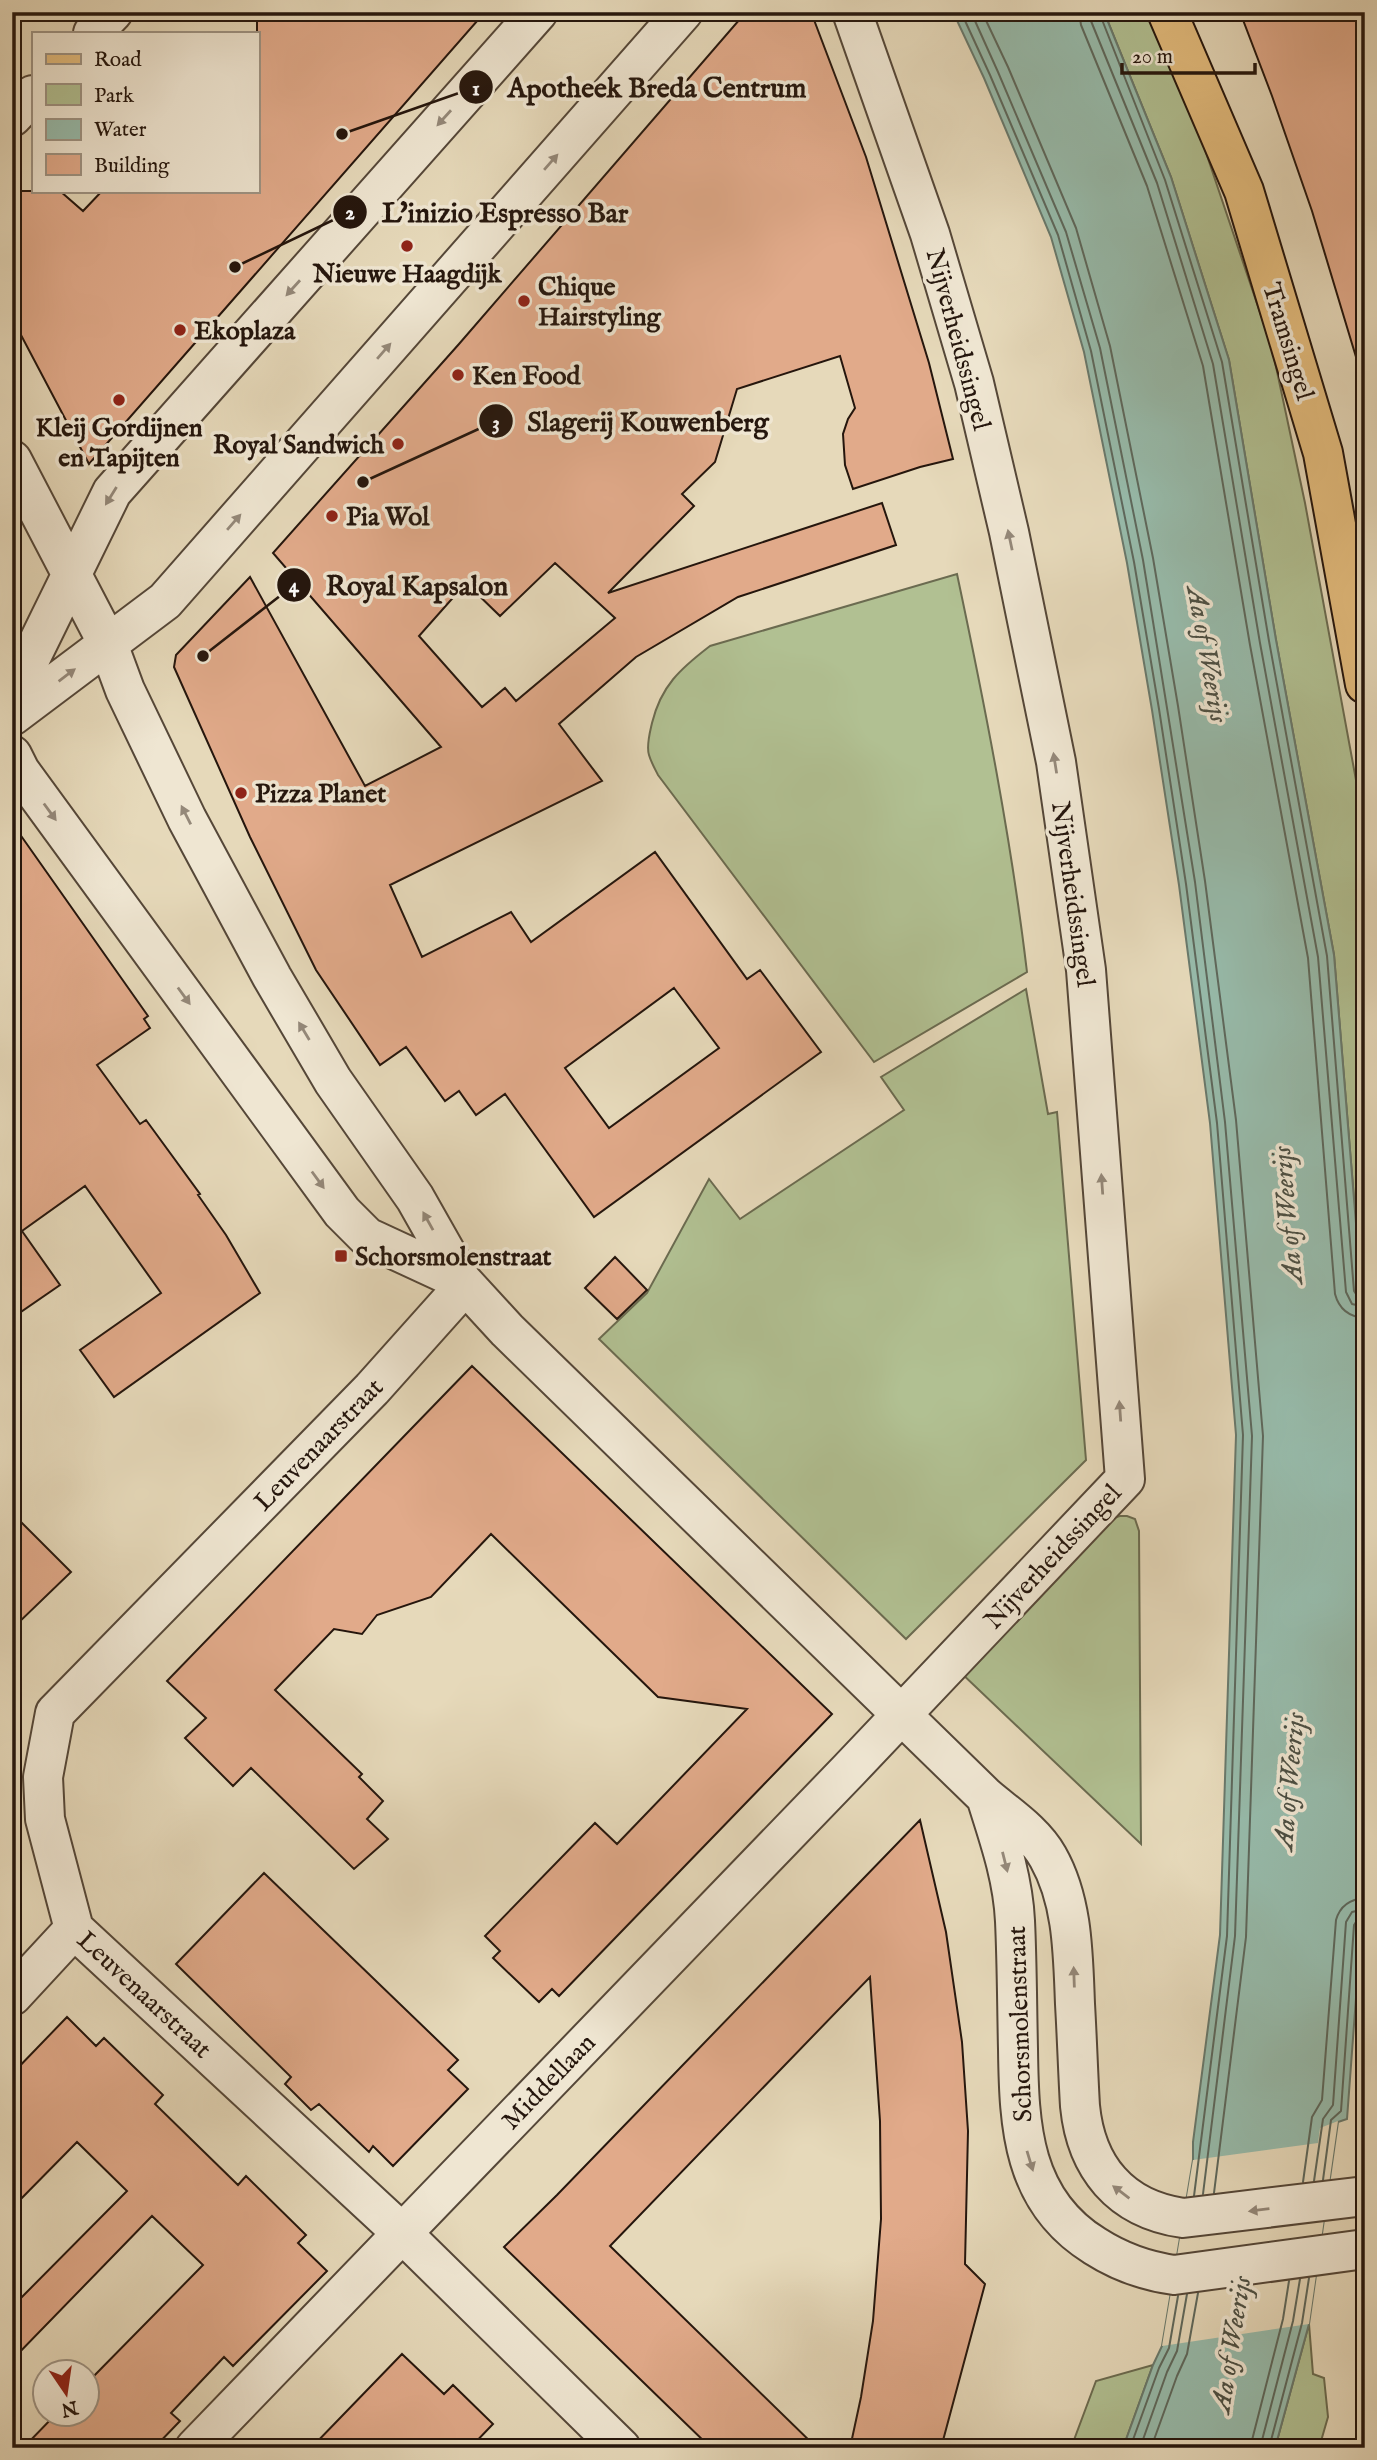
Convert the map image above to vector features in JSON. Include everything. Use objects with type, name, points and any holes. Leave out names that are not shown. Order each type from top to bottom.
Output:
[{"type":"main road","name":"Tramsingel","points":[[1167,12],[1244,191],[1323,453],[1365,684]]},
{"type":"street","points":[[94,32],[113,12]]},
{"type":"street","points":[[12,696],[112,492],[538,12]]},
{"type":"street","points":[[12,716],[164,601],[683,12]]},
{"type":"street","name":"Nijverheidssingel","points":[[852,12],[930,234],[974,383],[1056,762],[1086,970],[1125,1479],[902,1715]]},
{"type":"street","points":[[12,117],[32,96]]},
{"type":"street","points":[[12,460],[107,644]]},
{"type":"street","name":"Schorsmolenstraat","points":[[107,644],[125,691],[176,797],[267,967],[333,1081],[415,1198],[464,1283],[507,1330],[986,1797],[1035,1838],[1048,1856],[1064,1897],[1072,1940],[1083,2130],[1090,2154],[1112,2184],[1151,2210],[1183,2218],[1365,2196]]},
{"type":"street","name":"Schorsmolenstraat","points":[[12,755],[20,771],[342,1212],[367,1237],[464,1283]]},
{"type":"street","name":"Leuvenaarstraat","points":[[464,1283],[372,1389],[55,1713],[28,1777],[45,1819],[74,1929],[401,2233],[621,2448]]},
{"type":"street","name":"Middellaan","points":[[195,2448],[902,1715]]},
{"type":"street","name":"Schorsmolenstraat","points":[[986,1797],[1012,1892],[1019,2103],[1024,2142],[1036,2178],[1058,2215],[1088,2242],[1108,2254],[1140,2268],[1174,2275],[1365,2249]]},
{"type":"street","points":[[12,1996],[74,1929]]},
{"type":"green space","points":[[1104,12],[1150,12],[1198,129],[1272,348],[1305,503],[1365,829],[1365,1333],[1334,955],[1276,640],[1229,360],[1171,177]]},
{"type":"green space","points":[[957,574],[996,772],[1027,972],[874,1062],[658,775],[649,755],[649,739],[656,710],[666,688],[710,646]]},
{"type":"green space","points":[[1026,989],[1048,1114],[1057,1112],[1086,1460],[906,1639],[599,1339],[647,1293],[709,1179],[740,1219],[904,1110],[881,1077]]},
{"type":"green space","points":[[1120,1516],[1135,1519],[1139,1531],[1141,1844],[958,1670],[1113,1518]]},
{"type":"green space","points":[[1309,2324],[1313,2374],[1324,2378],[1328,2417],[1319,2448],[1275,2448]]},
{"type":"green space","points":[[1153,2365],[1123,2448],[1071,2448],[1096,2381]]},
{"type":"water","name":"Aa of Weerijs","points":[[953,12],[1104,12],[1171,177],[1229,360],[1276,640],[1334,955],[1365,1333],[1365,1877],[1347,2119],[1338,2122],[1309,2324],[1275,2448],[1123,2448],[1162,2346],[1193,2160],[1193,2142],[1220,1935],[1236,1435],[1210,1123],[1179,885],[1127,563],[1084,352],[1051,237]]},
{"type":"pier","points":[[1338,2121],[1309,2324],[1162,2346],[1193,2160],[1318,2143],[1320,2128]]},
{"type":"building","points":[[257,12],[485,12],[89,464],[12,318],[12,191],[61,192],[83,211],[101,192],[259,192]]},
{"type":"building","points":[[746,12],[811,12],[866,157],[929,363],[953,459],[853,489],[845,465],[843,434],[855,408],[840,356],[737,389],[715,462],[682,494],[694,506],[608,593],[882,503],[896,545],[738,597],[636,657],[559,724],[602,781],[390,885],[422,957],[511,912],[531,942],[655,852],[747,979],[760,970],[821,1052],[594,1217],[505,1094],[476,1115],[459,1091],[445,1101],[406,1047],[380,1065],[316,970],[250,837],[174,667],[176,655],[250,577],[365,786],[441,747],[273,553],[459,344]],"holes":[[[555,563],[615,618],[516,701],[505,688],[482,707],[419,636],[466,583],[500,616]],[[674,988],[719,1048],[609,1128],[565,1068]]]},
{"type":"building","points":[[1240,12],[1365,12],[1365,356],[1356,357],[1312,211]]},
{"type":"building","points":[[12,823],[148,1016],[144,1019],[150,1028],[97,1065],[140,1124],[146,1120],[200,1194],[198,1195],[226,1235],[260,1293],[114,1397],[80,1350],[161,1293],[85,1186],[22,1231],[60,1285],[12,1318]]},
{"type":"building","points":[[615,1257],[647,1290],[617,1319],[585,1288]]},
{"type":"building","points":[[472,1366],[832,1714],[559,1996],[552,1989],[539,2002],[493,1958],[500,1951],[485,1936],[595,1823],[617,1844],[747,1709],[658,1697],[491,1534],[431,1597],[377,1615],[362,1634],[334,1629],[275,1690],[362,1774],[359,1777],[383,1801],[367,1819],[388,1839],[354,1869],[251,1768],[233,1786],[185,1738],[206,1718],[167,1681]]},
{"type":"building","points":[[12,1513],[71,1572],[12,1629]]},
{"type":"building","points":[[920,1820],[946,1932],[962,2042],[968,2131],[965,2264],[985,2284],[941,2448],[850,2448],[873,2321],[881,2219],[880,2121],[870,1977],[610,2246],[817,2448],[711,2448],[504,2247]]},
{"type":"building","points":[[264,1873],[458,2060],[448,2070],[468,2089],[393,2166],[373,2146],[369,2152],[319,2104],[311,2110],[285,2084],[291,2077],[176,1964]]},
{"type":"building","points":[[67,2017],[96,2046],[104,2038],[163,2095],[155,2104],[238,2185],[246,2176],[306,2235],[298,2243],[327,2271],[233,2366],[224,2357],[171,2413],[180,2421],[154,2448],[23,2448],[42,2428],[102,2428],[102,2368],[203,2265],[152,2216],[12,2360],[12,2307],[127,2191],[77,2142],[12,2208],[12,2074]]},
{"type":"building","points":[[402,2354],[444,2394],[453,2385],[493,2424],[470,2448],[311,2448]]},
{"type":"place","name":"Apotheek Breda Centrum","points":[[342,134]]},
{"type":"place","name":"Nieuwe Haagdijk","points":[[407,246]]},
{"type":"place","name":"L'inizio Espresso Bar","points":[[235,267]]},
{"type":"place","name":"Chique Hairstyling","points":[[524,301]]},
{"type":"place","name":"Ekoplaza","points":[[180,330]]},
{"type":"place","name":"Ken Food","points":[[458,375]]},
{"type":"place","name":"Kleij Gordijnen en Tapijten","points":[[119,400]]},
{"type":"place","name":"Royal Sandwich","points":[[398,444]]},
{"type":"place","name":"Slagerij Kouwenberg","points":[[363,482]]},
{"type":"place","name":"Pia Wol","points":[[332,516]]},
{"type":"place","name":"Royal Kapsalon","points":[[203,656]]},
{"type":"place","name":"Pizza Planet","points":[[241,793]]},
{"type":"place","name":"Schorsmolenstraat","points":[[341,1256]]}]
